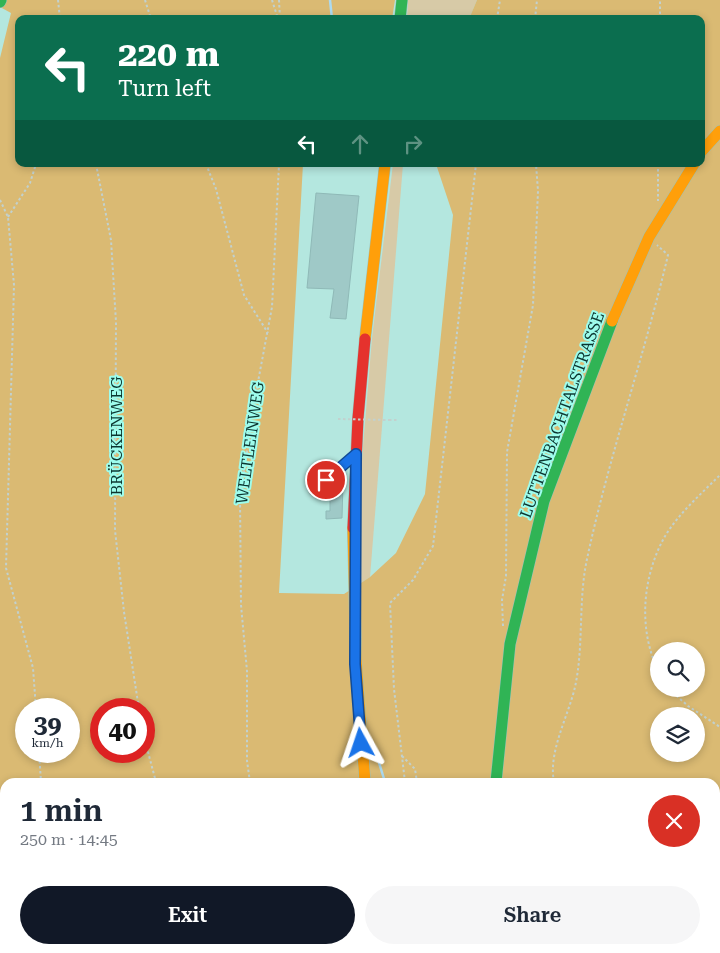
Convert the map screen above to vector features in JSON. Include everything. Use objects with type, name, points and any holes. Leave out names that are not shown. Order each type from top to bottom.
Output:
[{"type":"street","points":[[400,15],[402,0]]},
{"type":"street","points":[[705,147],[720,130]]},
{"type":"street","points":[[364,778],[355,664],[356,454],[367,321],[385,167]]},
{"type":"street","name":"LUTTENBACHTALSTRASSE","points":[[496,778],[510,644],[544,501],[611,324],[649,237],[692,167]]},
{"type":"lane","points":[[311,492],[356,454]]},
{"type":"path","points":[[58,0],[60,15]]},
{"type":"path","points":[[145,0],[150,15]]},
{"type":"path","points":[[272,0],[278,15]]},
{"type":"path","points":[[279,0],[279,15]]},
{"type":"path","points":[[498,15],[500,0]]},
{"type":"path","points":[[535,15],[537,0]]},
{"type":"path","points":[[660,0],[660,15]]},
{"type":"path","points":[[8,217],[30,183],[35,167]]},
{"type":"path","name":"BRÜCKENWEG","points":[[97,167],[111,240],[116,322],[115,530],[124,612],[137,698]]},
{"type":"path","points":[[207,167],[216,188],[244,295],[268,333]]},
{"type":"path","name":"WELTLEINWEG","points":[[249,778],[247,761],[248,671],[241,605],[240,499],[255,398],[272,307],[279,167]]},
{"type":"path","points":[[405,778],[394,689],[390,603],[413,580],[433,546],[476,167]]},
{"type":"path","points":[[504,628],[502,600],[506,576],[507,452],[533,306],[538,191],[536,167]]},
{"type":"path","points":[[658,167],[658,202]]},
{"type":"path","points":[[0,200],[8,217],[14,285],[6,568],[33,668],[35,698]]},
{"type":"path","points":[[554,778],[553,763],[575,686],[586,561],[618,431],[644,349],[668,255],[649,237]]},
{"type":"path","points":[[338,419],[399,420]]},
{"type":"path","points":[[650,642],[646,628],[644,601],[650,574],[664,538],[720,475]]},
{"type":"path","points":[[678,697],[720,727]]},
{"type":"path","points":[[402,756],[414,768],[416,778]]},
{"type":"path","points":[[40,763],[41,778]]},
{"type":"path","points":[[151,763],[155,778]]},
{"type":"shaded area","points":[[0,0],[395,0],[393,15],[15,15],[15,167],[303,167],[279,593],[344,594],[370,577],[396,553],[425,494],[453,215],[437,167],[705,167],[705,15],[471,15],[477,0],[720,0],[720,778],[0,778],[0,58],[11,13],[0,7]]},
{"type":"shaded area","points":[[408,0],[477,0],[471,15],[407,15]]},
{"type":"shaded area","points":[[393,167],[403,167],[370,577],[358,585],[359,495],[372,338]]},
{"type":"building","points":[[316,193],[359,196],[346,319],[330,318],[334,289],[307,288]]},
{"type":"building","points":[[330,483],[343,483],[342,518],[326,519],[326,511],[330,511]]},
{"type":"waterway","points":[[330,0],[332,15]]},
{"type":"waterway","points":[[376,753],[384,778]]},
{"type":"traffic: fast","points":[[400,15],[402,0]]},
{"type":"traffic: fast","points":[[496,778],[510,644],[544,501],[612,321]]},
{"type":"traffic: slow","points":[[705,148],[720,131]]},
{"type":"traffic: slow","points":[[365,339],[385,167]]},
{"type":"traffic: slow","points":[[612,321],[649,237],[692,167]]},
{"type":"traffic: slow","points":[[353,528],[356,659],[365,778]]},
{"type":"traffic: jam","points":[[353,528],[358,418],[365,339]]},
{"type":"route","points":[[326,480],[356,454],[355,664],[361,743]]}]
